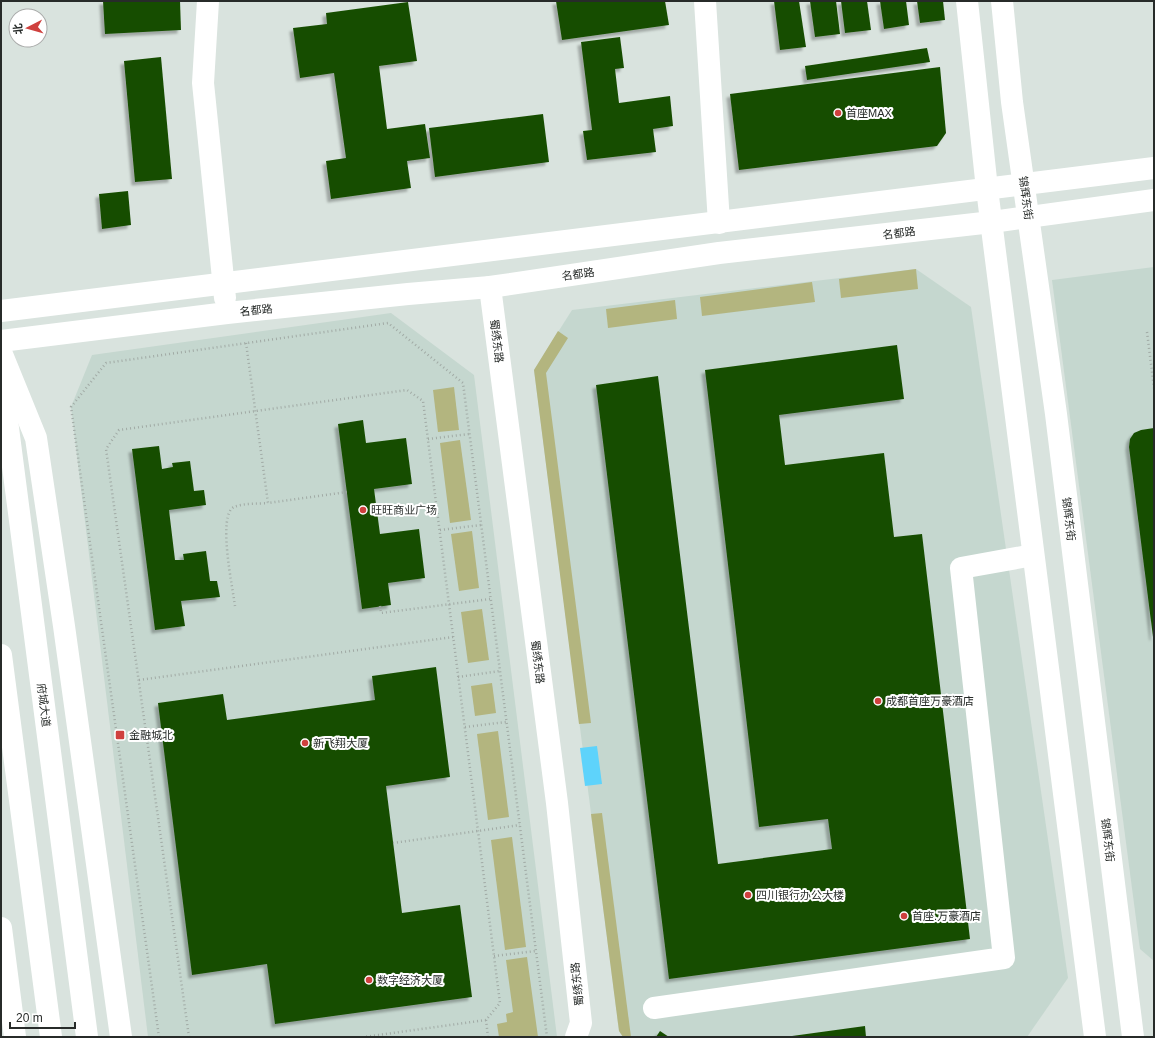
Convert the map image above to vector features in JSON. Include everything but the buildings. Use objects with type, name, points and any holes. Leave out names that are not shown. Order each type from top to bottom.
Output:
[{"type":"street","points":[[208,1],[203,83],[227,313]]},
{"type":"street","points":[[705,1],[719,223]]},
{"type":"street","points":[[967,1],[987,189],[1095,1037]]},
{"type":"street","name":"锦辉东街","points":[[1002,1],[1012,102],[1056,414],[1133,1037]]},
{"type":"street","points":[[1,311],[1154,168]]},
{"type":"street","name":"名都路","points":[[1,342],[227,313],[490,287],[719,253],[992,222],[1154,200]]},
{"type":"street","name":"蜀绣东路","points":[[490,287],[557,803],[582,1032]]},
{"type":"street","points":[[1,352],[36,438],[63,618],[120,1037]]},
{"type":"street","name":"府城大道","points":[[1,374],[87,1037]]},
{"type":"street","points":[[654,1008],[1004,958],[961,568],[1033,555]]},
{"type":"street","points":[[1,655],[51,1037]]},
{"type":"street","points":[[1,928],[15,1037]]},
{"type":"path","points":[[159,1037],[71,407],[106,363],[388,323],[462,383],[547,1037]]},
{"type":"path","points":[[1147,332],[1154,388]]},
{"type":"path","points":[[246,343],[268,502]]},
{"type":"path","points":[[189,1037],[106,449],[119,430],[407,390],[423,401],[500,1003],[486,1020],[364,1037]]},
{"type":"path","points":[[428,439],[469,434]]},
{"type":"path","points":[[236,606],[225,528],[227,514],[234,507],[347,492]]},
{"type":"path","points":[[440,530],[481,525]]},
{"type":"path","points":[[380,606],[381,613],[490,599]]},
{"type":"path","points":[[139,680],[453,637]]},
{"type":"path","points":[[458,677],[500,671]]},
{"type":"path","points":[[465,727],[506,722]]},
{"type":"path","points":[[393,843],[520,825]]},
{"type":"path","points":[[494,956],[536,951]]},
{"type":"path","points":[[486,1020],[488,1037]]},
{"type":"path","points":[[396,1032],[397,1037]]},
{"type":"shaded area","points":[[1154,267],[1154,961],[1140,949],[1052,280]]},
{"type":"shaded area","points":[[916,269],[971,307],[1068,978],[1027,1037],[623,1037],[619,1031],[534,370],[572,310]]},
{"type":"shaded area","points":[[391,313],[474,375],[557,1037],[148,1037],[71,407],[92,355]]},
{"type":"green space","points":[[916,269],[918,289],[841,298],[839,279]]},
{"type":"green space","points":[[812,282],[815,302],[702,316],[700,297]]},
{"type":"green space","points":[[675,300],[677,319],[608,328],[606,309]]},
{"type":"green space","points":[[558,331],[568,338],[546,373],[591,723],[579,724],[534,370]]},
{"type":"green space","points":[[454,387],[459,430],[438,432],[433,390]]},
{"type":"green space","points":[[460,440],[471,520],[450,523],[440,443]]},
{"type":"green space","points":[[472,531],[479,588],[459,591],[451,534]]},
{"type":"green space","points":[[482,609],[489,660],[468,663],[461,612]]},
{"type":"green space","points":[[492,683],[496,713],[475,716],[471,686]]},
{"type":"green space","points":[[498,731],[509,817],[488,820],[477,734]]},
{"type":"green space","points":[[602,813],[631,1037],[623,1037],[619,1031],[591,814]]},
{"type":"green space","points":[[512,837],[526,947],[505,950],[491,840]]},
{"type":"green space","points":[[527,957],[538,1037],[499,1037],[497,1024],[507,1022],[506,1014],[513,1012],[506,960]]},
{"type":"water","points":[[597,746],[602,784],[585,786],[580,748]]},
{"type":"place","name":"首座MAX","points":[[838,113]]},
{"type":"place","name":"旺旺商业广场","points":[[363,510]]},
{"type":"place","name":"成都首座万豪酒店","points":[[878,701]]},
{"type":"place","name":"金融城北","points":[[120,735]]},
{"type":"place","name":"新飞翔大厦","points":[[305,743]]},
{"type":"place","name":"四川银行办公大楼","points":[[748,895]]},
{"type":"place","name":"首座.万豪酒店","points":[[904,916]]},
{"type":"place","name":"数字经济大厦","points":[[369,980]]}]
